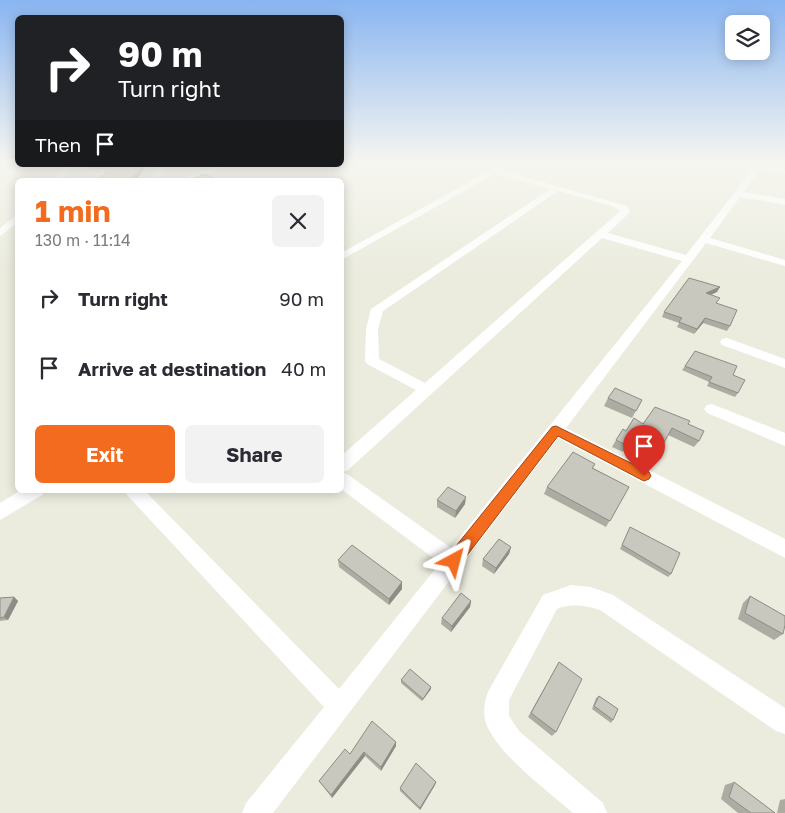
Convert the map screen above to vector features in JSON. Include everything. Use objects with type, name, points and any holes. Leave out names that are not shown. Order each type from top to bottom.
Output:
[{"type":"street","points":[[344,254],[444,199]]},
{"type":"street","points":[[427,390],[372,361],[372,329],[378,309],[540,199]]},
{"type":"street","points":[[344,463],[625,212],[624,208],[591,199]]},
{"type":"street","points":[[256,813],[735,199]]},
{"type":"street","points":[[767,199],[785,202]]},
{"type":"street","points":[[0,233],[15,220]]},
{"type":"street","points":[[601,234],[688,259]]},
{"type":"street","points":[[703,239],[785,263]]},
{"type":"street","points":[[728,342],[785,364]]},
{"type":"street","points":[[712,409],[785,440]]},
{"type":"street","points":[[556,430],[785,549]]},
{"type":"street","points":[[344,481],[454,561]]},
{"type":"street","points":[[0,512],[31,493]]},
{"type":"street","points":[[136,493],[340,706]]},
{"type":"street","points":[[594,813],[510,740],[497,719],[497,698],[550,602],[562,595],[584,595],[606,602],[785,722]]},
{"type":"building","points":[[689,278],[720,287],[706,293],[720,298],[716,303],[737,310],[730,326],[705,318],[697,329],[679,322],[682,318],[664,312]]},
{"type":"building","points":[[695,351],[737,366],[733,375],[745,380],[738,393],[709,382],[712,377],[685,366]]},
{"type":"building","points":[[615,388],[642,400],[636,411],[608,398]]},
{"type":"building","points":[[655,407],[690,421],[688,424],[704,431],[699,441],[672,428],[656,457],[628,443],[626,445],[616,440],[623,429],[626,431],[634,418],[643,424]]},
{"type":"building","points":[[573,452],[595,464],[592,468],[629,487],[610,521],[547,487]]},
{"type":"building","points":[[448,487],[466,497],[456,511],[437,500]]},
{"type":"building","points":[[630,527],[680,553],[671,574],[622,545]]},
{"type":"building","points":[[499,539],[511,547],[496,568],[483,559]]},
{"type":"building","points":[[352,545],[402,582],[389,599],[338,560]]},
{"type":"building","points":[[461,593],[471,601],[452,626],[442,618]]},
{"type":"building","points":[[750,596],[785,616],[783,634],[745,613]]},
{"type":"building","points":[[14,597],[4,617],[0,618],[0,598]]},
{"type":"building","points":[[559,662],[582,679],[556,732],[531,713]]},
{"type":"building","points":[[410,669],[431,687],[423,699],[401,680]]},
{"type":"building","points":[[599,696],[618,709],[613,720],[594,706]]},
{"type":"building","points":[[372,721],[396,742],[381,767],[364,752],[331,795],[319,781],[345,749],[350,754]]},
{"type":"building","points":[[416,763],[436,782],[420,808],[400,788]]},
{"type":"building","points":[[734,782],[775,813],[751,813],[729,797]]},
{"type":"route","points":[[454,561],[556,430],[644,476]]}]
